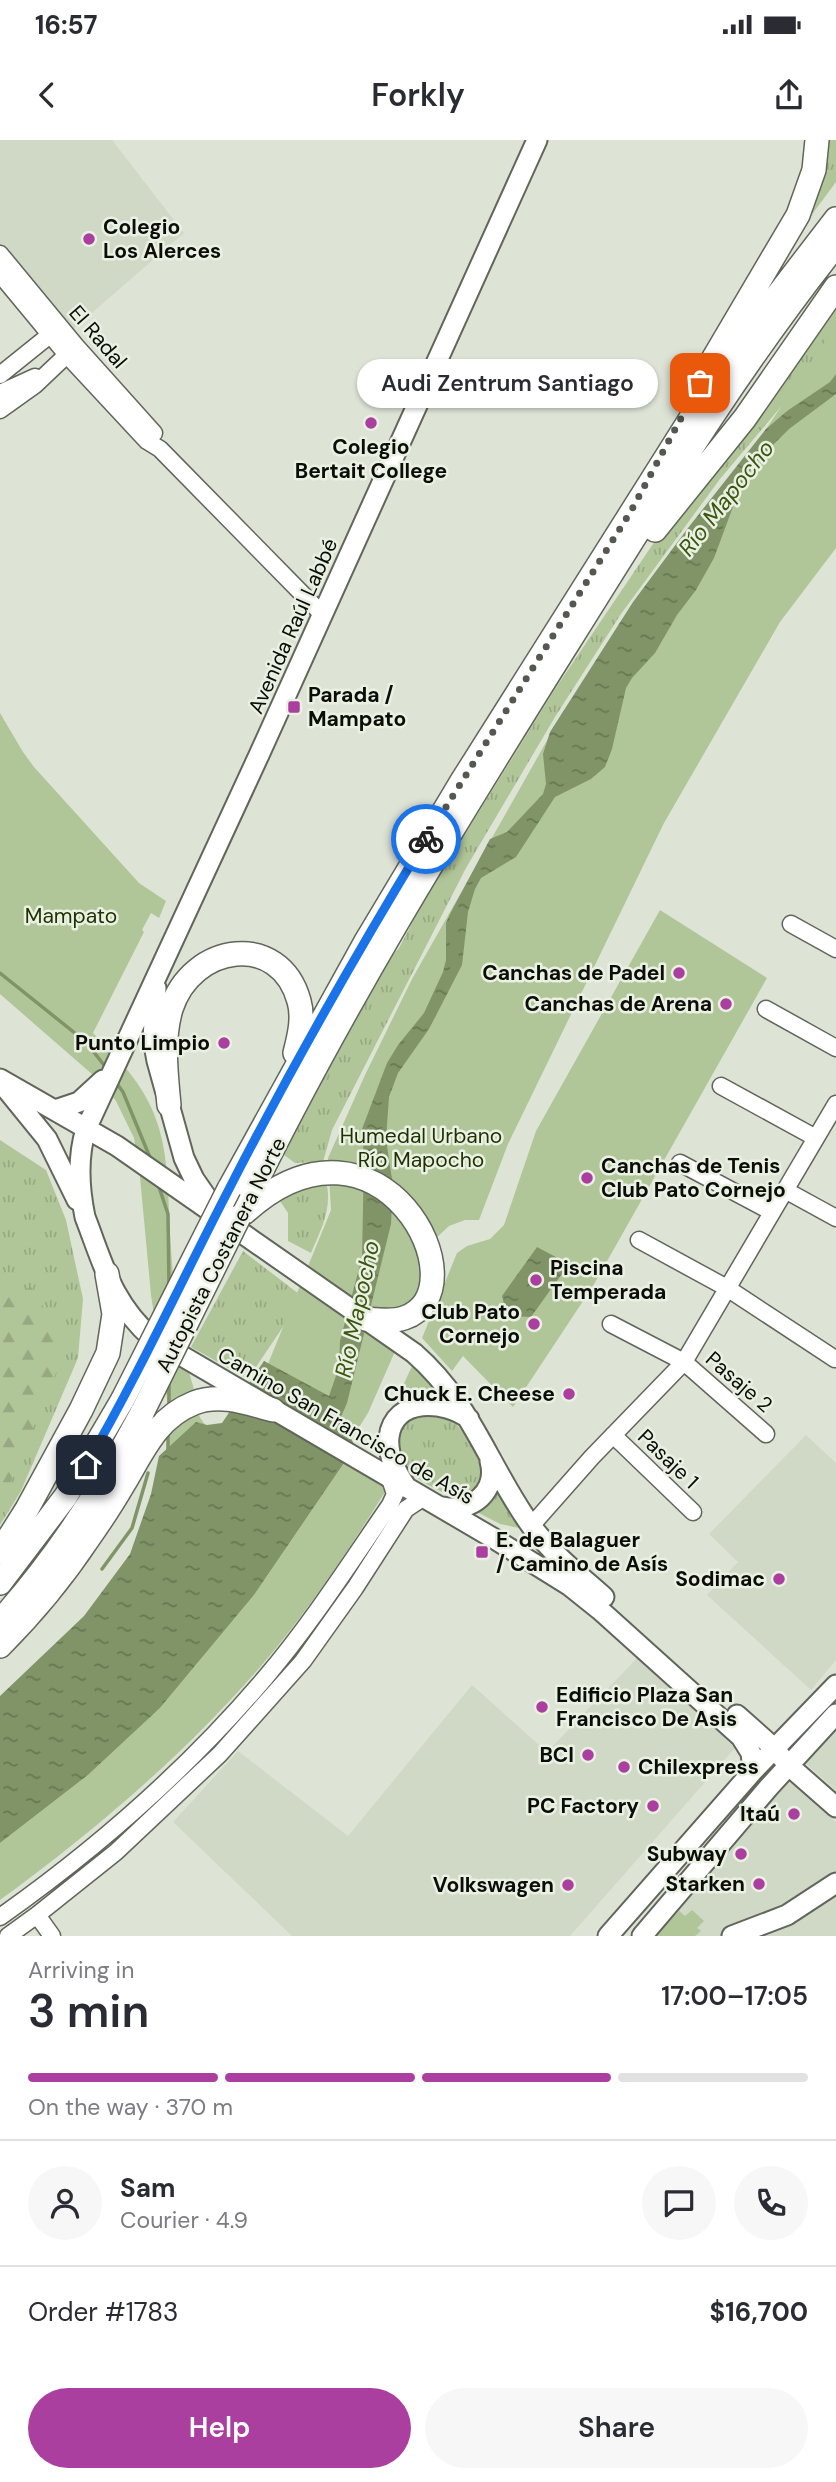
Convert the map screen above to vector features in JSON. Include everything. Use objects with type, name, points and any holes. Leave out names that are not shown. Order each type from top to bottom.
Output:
[{"type":"highway","points":[[631,511],[689,401],[798,215],[814,170],[817,140]]},
{"type":"highway","name":"Autopista Costanera Norte","points":[[0,1621],[30,1586],[78,1521],[143,1412],[235,1206],[285,1084],[437,822],[631,511],[725,368],[836,219]]},
{"type":"highway","name":"Autopista Costanera Norte","points":[[0,1583],[66,1496],[401,914],[585,616],[700,435],[832,250]]},
{"type":"highway","points":[[585,616],[745,418],[836,288]]},
{"type":"highway","points":[[169,1105],[166,1037],[174,1000],[194,971],[207,962],[229,954],[253,955],[269,962],[284,974],[296,992],[301,1008],[301,1023],[285,1084]]},
{"type":"highway","points":[[235,1206],[310,1173],[350,1174],[372,1182],[388,1192],[405,1208],[421,1231],[431,1264],[432,1282],[425,1302],[412,1315],[398,1320],[366,1319]]},
{"type":"highway","points":[[0,1552],[27,1509],[101,1370],[114,1326],[107,1274]]},
{"type":"highway","points":[[0,1646],[68,1569],[107,1512],[142,1449],[165,1420],[197,1402],[219,1398],[272,1410]]},
{"type":"main road","name":"Avenida Raúl Labbé","points":[[86,1129],[96,1096],[113,1069],[323,615],[537,140]]},
{"type":"main road","points":[[156,976],[153,1039],[188,1168],[201,1189],[235,1206]]},
{"type":"main road","points":[[0,1081],[86,1129]]},
{"type":"main road","points":[[0,1081],[47,1139],[85,1217]]},
{"type":"main road","points":[[55,1110],[96,1096]]},
{"type":"main road","name":"Camino San Francisco de Asís","points":[[753,1771],[751,1753],[741,1737],[570,1586],[493,1538],[167,1348],[142,1329],[124,1310],[85,1217],[80,1167],[86,1129],[117,1146],[194,1200],[235,1206],[293,1268],[425,1362],[443,1380],[472,1422],[489,1457],[531,1526],[578,1574],[774,1748],[788,1765],[836,1807]]},
{"type":"main road","points":[[472,1422],[458,1412],[432,1405],[414,1407],[399,1416],[391,1429],[389,1446],[393,1464],[415,1493],[457,1509],[468,1507],[483,1495],[491,1477],[489,1457]]},
{"type":"main road","points":[[493,1538],[510,1538],[531,1526]]},
{"type":"main road","points":[[608,1936],[753,1771],[836,1685]]},
{"type":"main road","points":[[642,1936],[788,1765],[836,1714]]},
{"type":"main road","points":[[732,1936],[787,1915],[836,1883]]},
{"type":"street","name":"El Radal","points":[[0,254],[56,331],[146,441],[160,449],[323,615]]},
{"type":"street","name":"El Radal","points":[[0,274],[56,331]]},
{"type":"street","points":[[0,375],[56,331]]},
{"type":"street","points":[[0,410],[19,398],[72,350]]},
{"type":"street","points":[[0,393],[47,372]]},
{"type":"street","points":[[791,924],[836,949]]},
{"type":"street","points":[[766,1009],[836,1048]]},
{"type":"street","points":[[720,1086],[816,1138]]},
{"type":"street","points":[[531,1526],[613,1435],[684,1362],[836,1104]]},
{"type":"street","points":[[680,1163],[772,1212]]},
{"type":"street","points":[[785,1190],[836,1218]]},
{"type":"street","points":[[639,1240],[727,1288],[835,1359]]},
{"type":"street","name":"Pasaje 2","points":[[611,1324],[684,1362],[766,1434]]},
{"type":"street","name":"Pasaje 1","points":[[613,1435],[693,1512]]},
{"type":"street","points":[[415,1493],[414,1502],[406,1509],[330,1626],[249,1724],[154,1818],[19,1933],[5,1914],[65,1870],[137,1811],[197,1753],[239,1708],[295,1640],[395,1494],[415,1493]]},
{"type":"street","points":[[37,1916],[52,1936]]},
{"type":"shaded area","name":"Colegio Los Alerces","points":[[0,140],[112,140],[184,233],[71,331],[0,245]]},
{"type":"shaded area","name":"Sodimac","points":[[806,1435],[836,1463],[836,1660],[811,1690],[707,1595],[738,1562],[709,1534]]},
{"type":"shaded area","points":[[640,1655],[735,1748],[570,1936],[292,1936],[173,1822],[238,1751],[348,1836],[472,1685],[547,1752]]},
{"type":"shaded area","points":[[836,1731],[836,1790],[805,1763]]},
{"type":"shaded area","points":[[787,1779],[836,1822],[836,1936],[649,1936]]},
{"type":"green space","points":[[820,140],[836,140],[836,182],[793,240]]},
{"type":"green space","points":[[836,303],[836,350],[779,409],[720,479],[621,614],[555,717],[466,868],[332,1130],[323,1162],[295,1163],[284,1155],[305,1104],[372,978],[399,948],[423,902],[555,689],[657,538]]},
{"type":"green space","name":"Humedal Urbano Río Mapocho","points":[[836,325],[836,548],[780,622],[664,823],[508,1144],[479,1220],[465,1220],[449,1226],[433,1241],[407,1324],[368,1413],[336,1464],[102,1603],[141,1544],[169,1459],[169,1412],[151,1295],[134,1138],[116,1101],[101,1082],[0,994],[0,713],[34,767],[139,883],[166,901],[159,918],[151,913],[93,1033],[140,1088],[159,1128],[166,1167],[177,1311],[184,1349],[200,1418],[209,1427],[221,1430],[263,1376],[331,1210],[328,1158],[412,979],[562,714],[760,438]]},
{"type":"green space","name":"Canchas de Tenis Club Pato Cornejo","points":[[660,910],[767,978],[593,1286],[513,1407],[463,1356],[452,1371],[422,1338],[457,1253],[467,1246],[490,1239],[504,1225],[536,1131]]},
{"type":"green space","points":[[0,1140],[46,1170],[66,1220],[83,1299],[78,1358],[21,1491],[0,1525]]},
{"type":"green space","points":[[326,1182],[327,1209],[311,1253],[288,1241],[288,1213],[278,1198],[291,1191]]},
{"type":"green space","points":[[243,1251],[299,1294],[287,1321],[248,1379],[191,1347]]},
{"type":"green space","points":[[31,1287],[58,1331],[58,1368],[0,1508],[0,1301]]},
{"type":"green space","points":[[414,1362],[446,1394],[428,1391],[397,1398]]},
{"type":"green space","points":[[423,1412],[450,1417],[463,1432],[483,1467],[480,1489],[458,1500],[423,1482],[408,1470],[399,1451],[400,1430],[406,1422]]},
{"type":"green space","points":[[344,1463],[374,1478],[383,1486],[385,1492],[331,1574],[287,1634],[242,1688],[144,1785],[0,1900],[0,1843],[88,1775],[160,1708],[254,1595]]},
{"type":"green space","points":[[497,1486],[520,1523],[519,1528],[500,1524],[477,1512]]},
{"type":"green space","points":[[692,1910],[704,1921],[697,1928],[701,1931],[695,1936],[656,1936],[679,1911],[685,1916]]},
{"type":"water","name":"Río Mapocho","points":[[836,374],[836,394],[789,429],[743,480],[714,558],[696,590],[677,615],[655,653],[626,688],[612,749],[605,767],[591,779],[555,797],[516,857],[481,878],[475,889],[468,912],[462,965],[429,1029],[398,1073],[389,1097],[386,1139],[393,1186],[391,1224],[347,1403],[340,1419],[354,1444],[344,1463],[254,1595],[160,1708],[88,1775],[0,1843],[0,1696],[84,1616],[130,1554],[151,1494],[159,1456],[196,1422],[207,1425],[222,1423],[264,1361],[329,1396],[339,1367],[340,1341],[362,1257],[362,1129],[387,1063],[424,1013],[443,972],[446,960],[446,923],[450,914],[490,839],[507,832],[543,794],[546,784],[543,754],[550,732],[633,602],[766,429],[830,382]]},
{"type":"water","name":"Piscina Temperada","points":[[537,1247],[569,1264],[531,1317],[507,1316],[502,1296]]},
{"type":"waterway","points":[[0,973],[86,1042],[107,1069]]},
{"type":"waterway","points":[[115,1081],[123,1092],[151,1160]]},
{"type":"waterway","points":[[158,1184],[168,1214],[169,1287]]},
{"type":"waterway","points":[[169,1382],[169,1406]]},
{"type":"waterway","points":[[168,1431],[168,1451]]},
{"type":"waterway","points":[[102,1569],[132,1528],[148,1473]]},
{"type":"way so far","points":[[426,839],[631,511],[700,383]]},
{"type":"place","name":"Colegio Los Alerces","points":[[89,239]]},
{"type":"place","name":"Audi Zentrum Santiago","points":[[700,383]]},
{"type":"place","name":"Colegio Bertait College","points":[[371,423]]},
{"type":"place","name":"Parada / Mampato","points":[[294,707]]},
{"type":"place","name":"Canchas de Padel","points":[[679,973]]},
{"type":"place","name":"Canchas de Arena","points":[[726,1004]]},
{"type":"place","name":"Punto Limpio","points":[[224,1043]]},
{"type":"place","name":"Canchas de Tenis Club Pato Cornejo","points":[[587,1178]]},
{"type":"place","name":"Piscina Temperada","points":[[536,1280]]},
{"type":"place","name":"Club Pato Cornejo","points":[[534,1324]]},
{"type":"place","name":"Chuck E. Cheese","points":[[569,1394]]},
{"type":"place","name":"E. de Balaguer / Camino de Asís","points":[[482,1552]]},
{"type":"place","name":"Sodimac","points":[[779,1579]]},
{"type":"place","name":"Edificio Plaza San Francisco De Asis","points":[[542,1707]]},
{"type":"place","name":"BCI","points":[[588,1755]]},
{"type":"place","name":"Chilexpress","points":[[624,1767]]},
{"type":"place","name":"PC Factory","points":[[653,1806]]},
{"type":"place","name":"Itaú","points":[[794,1814]]},
{"type":"place","name":"Subway","points":[[741,1854]]},
{"type":"place","name":"Starken","points":[[759,1884]]},
{"type":"place","name":"Volkswagen","points":[[568,1885]]},
{"type":"route","points":[[86,1465],[123,1399],[285,1084],[426,839]]},
{"type":"park label","name":"Mampato","points":[[71,916]]}]
